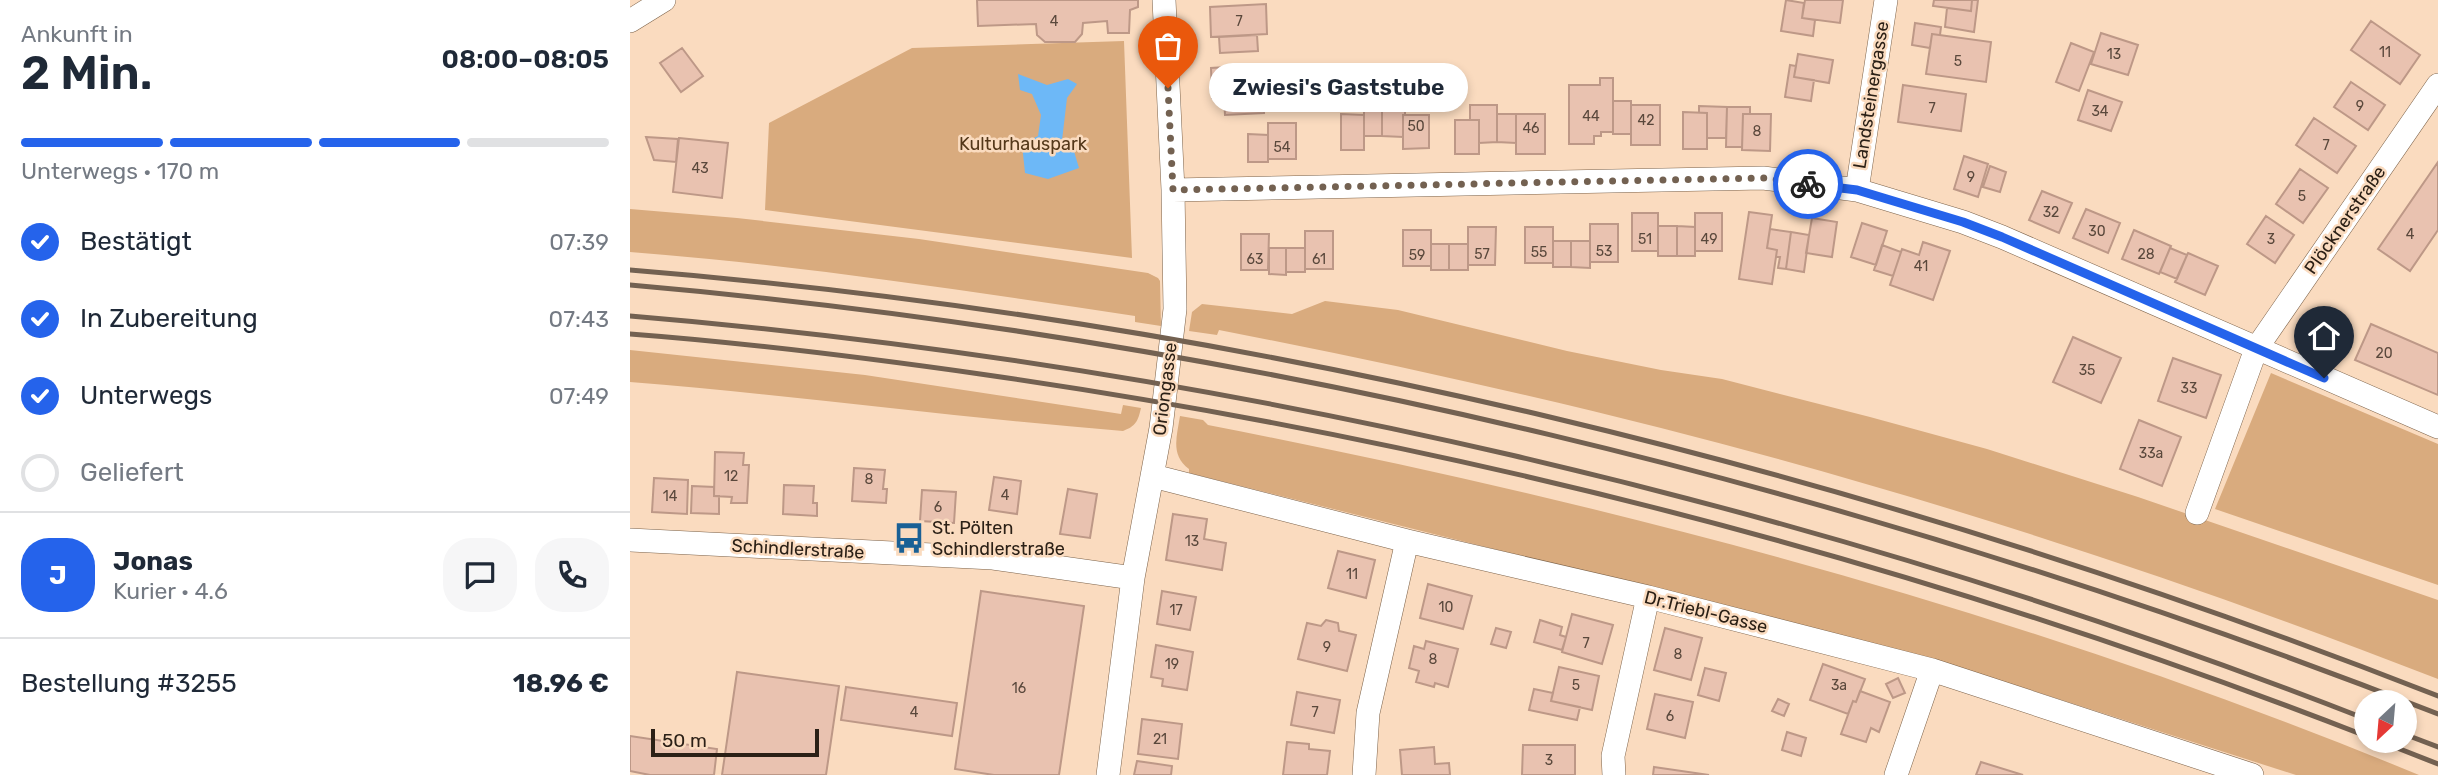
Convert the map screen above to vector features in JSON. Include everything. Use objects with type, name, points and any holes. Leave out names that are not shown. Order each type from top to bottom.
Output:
[{"type":"street","points":[[630,21],[664,0]]},
{"type":"street","name":"Oriongasse","points":[[1108,775],[1133,578],[1161,428],[1175,309],[1173,190],[1164,0]]},
{"type":"street","name":"Landsteinergasse","points":[[1857,190],[1886,0]]},
{"type":"street","name":"Plöcknerstraße","points":[[2197,513],[2256,349],[2438,85]]},
{"type":"street","points":[[1173,190],[1763,178],[1857,190],[1963,222],[2002,237],[2438,427]]},
{"type":"street","name":"Dr.Triebl-Gasse","points":[[1153,476],[1407,541],[1648,597],[1931,670],[2252,775]]},
{"type":"street","name":"Schindlerstraße","points":[[630,540],[993,558],[1133,578]]},
{"type":"street","points":[[1364,775],[1368,713],[1407,541]]},
{"type":"street","points":[[1614,775],[1613,756],[1648,597]]},
{"type":"street","points":[[1896,775],[1931,670]]},
{"type":"green space","name":"Kulturhauspark","points":[[1124,41],[1132,258],[765,210],[769,123],[912,48]]},
{"type":"green space","points":[[630,209],[919,239],[1148,273],[1160,281],[1161,326],[1135,322],[1135,316],[946,288],[820,271],[630,252]]},
{"type":"green space","points":[[1325,301],[1398,310],[1567,351],[1722,379],[1987,449],[2138,497],[2438,600],[2438,679],[2247,607],[2053,541],[1760,454],[1606,414],[1385,364],[1219,330],[1217,335],[1189,331],[1192,312],[1202,304],[1292,314]]},
{"type":"green space","points":[[630,350],[865,375],[1121,414],[1123,405],[1141,408],[1136,422],[1123,431],[630,382]]},
{"type":"green space","points":[[2271,373],[2438,444],[2438,585],[2215,509]]},
{"type":"green space","points":[[1180,416],[1203,420],[1208,425],[1363,456],[1670,528],[1974,615],[2124,664],[2272,717],[2354,749],[2354,753],[2363,753],[2419,775],[2296,775],[1980,674],[1778,620],[1189,473],[1189,469],[1179,458],[1177,438]]},
{"type":"water","points":[[1018,74],[1047,85],[1068,79],[1077,84],[1067,98],[1061,149],[1073,148],[1079,168],[1048,179],[1025,173],[1022,144],[1038,136],[1041,115],[1032,94],[1020,90]]},
{"type":"building","points":[[977,0],[1138,0],[1138,7],[1130,10],[1129,33],[1108,33],[1107,21],[1083,23],[1082,34],[1075,42],[1045,42],[1037,35],[1036,24],[978,26]]},
{"type":"building","points":[[1786,0],[1804,3],[1802,18],[1815,20],[1813,36],[1781,31]]},
{"type":"building","points":[[1805,0],[1843,0],[1840,23],[1802,18]]},
{"type":"building","points":[[1934,0],[1972,0],[1971,11],[1933,6]]},
{"type":"building","points":[[1972,0],[1978,0],[1974,32],[1945,27],[1947,8],[1971,11]]},
{"type":"building","points":[[1266,4],[1267,34],[1211,37],[1210,7]]},
{"type":"building","points":[[2371,21],[2420,55],[2400,84],[2351,50]]},
{"type":"building","points":[[1915,23],[1941,27],[1940,35],[1932,34],[1930,48],[1912,45]]},
{"type":"building","points":[[2101,33],[2138,45],[2128,75],[2091,64]]},
{"type":"building","points":[[1932,34],[1991,42],[1986,82],[1926,74]]},
{"type":"building","points":[[1257,35],[1258,51],[1220,53],[1219,37]]},
{"type":"building","points":[[2071,43],[2094,52],[2079,91],[2056,82]]},
{"type":"building","points":[[682,48],[703,76],[681,92],[660,63]]},
{"type":"building","points":[[1798,54],[1833,60],[1829,83],[1794,77]]},
{"type":"building","points":[[1261,65],[1264,113],[1225,115],[1224,97],[1212,98],[1211,68]]},
{"type":"building","points":[[1790,65],[1796,66],[1794,77],[1814,80],[1811,101],[1785,97]]},
{"type":"building","points":[[1600,78],[1613,78],[1613,132],[1601,132],[1601,136],[1594,136],[1594,144],[1569,144],[1569,85],[1600,85]]},
{"type":"building","points":[[2351,82],[2385,105],[2368,130],[2334,107]]},
{"type":"building","points":[[1903,85],[1966,94],[1961,131],[1898,122]]},
{"type":"building","points":[[2088,90],[2122,102],[2111,131],[2078,120]]},
{"type":"building","points":[[1613,101],[1631,101],[1631,134],[1613,134]]},
{"type":"building","points":[[1470,105],[1497,105],[1497,142],[1479,143],[1479,120],[1470,120]]},
{"type":"building","points":[[1631,105],[1660,105],[1660,145],[1631,145]]},
{"type":"building","points":[[1699,106],[1727,107],[1726,138],[1707,138],[1707,113],[1699,113]]},
{"type":"building","points":[[1727,107],[1750,107],[1750,114],[1743,114],[1742,147],[1726,147]]},
{"type":"building","points":[[1364,108],[1382,108],[1382,136],[1364,136]]},
{"type":"building","points":[[1382,108],[1405,108],[1403,137],[1382,136]]},
{"type":"building","points":[[1683,112],[1707,113],[1707,149],[1683,149]]},
{"type":"building","points":[[1341,114],[1364,115],[1364,150],[1341,150]]},
{"type":"building","points":[[1497,114],[1516,114],[1516,143],[1497,142]]},
{"type":"building","points":[[1516,114],[1545,114],[1545,154],[1516,154]]},
{"type":"building","points":[[1743,114],[1771,114],[1770,151],[1742,150]]},
{"type":"building","points":[[1403,115],[1429,115],[1429,148],[1403,149]]},
{"type":"building","points":[[2314,118],[2356,146],[2337,173],[2296,145]]},
{"type":"building","points":[[1455,120],[1479,120],[1479,154],[1455,154]]},
{"type":"building","points":[[1268,123],[1296,123],[1296,159],[1268,159]]},
{"type":"building","points":[[1248,134],[1268,135],[1268,162],[1248,162]]},
{"type":"building","points":[[646,137],[678,139],[676,162],[654,160]]},
{"type":"building","points":[[679,138],[728,143],[722,198],[673,192]]},
{"type":"building","points":[[1964,156],[1988,164],[1978,197],[1954,189]]},
{"type":"building","points":[[2438,162],[2438,230],[2410,271],[2378,249]]},
{"type":"building","points":[[1990,166],[2006,172],[2000,192],[1983,187]]},
{"type":"building","points":[[2300,169],[2328,188],[2303,223],[2276,204]]},
{"type":"building","points":[[2042,191],[2072,203],[2059,233],[2029,220]]},
{"type":"building","points":[[2086,209],[2120,223],[2108,253],[2073,238]]},
{"type":"building","points":[[1749,212],[1772,215],[1767,248],[1777,250],[1772,284],[1739,279]]},
{"type":"building","points":[[1632,213],[1658,213],[1658,251],[1632,251]]},
{"type":"building","points":[[1695,213],[1722,213],[1722,251],[1695,251]]},
{"type":"building","points":[[2266,216],[2294,235],[2275,263],[2247,244]]},
{"type":"building","points":[[1812,218],[1837,222],[1832,257],[1806,253]]},
{"type":"building","points":[[1862,223],[1887,231],[1876,265],[1851,257]]},
{"type":"building","points":[[1590,224],[1618,224],[1618,262],[1590,262]]},
{"type":"building","points":[[1658,226],[1677,226],[1677,256],[1658,256]]},
{"type":"building","points":[[1677,226],[1695,227],[1695,256],[1677,256]]},
{"type":"building","points":[[1468,227],[1496,227],[1495,265],[1468,265]]},
{"type":"building","points":[[1525,227],[1553,227],[1553,263],[1525,263]]},
{"type":"building","points":[[1770,229],[1791,232],[1786,269],[1778,268],[1780,257],[1776,257],[1777,250],[1767,248]]},
{"type":"building","points":[[1403,230],[1431,230],[1431,266],[1403,266]]},
{"type":"building","points":[[2134,230],[2171,246],[2159,274],[2122,259]]},
{"type":"building","points":[[1305,231],[1333,231],[1333,269],[1305,269]]},
{"type":"building","points":[[1791,232],[1809,235],[1804,272],[1786,269]]},
{"type":"building","points":[[1241,234],[1269,234],[1268,270],[1241,270]]},
{"type":"building","points":[[1553,241],[1571,241],[1571,267],[1553,267]]},
{"type":"building","points":[[1571,241],[1590,241],[1590,268],[1571,267]]},
{"type":"building","points":[[1923,242],[1950,251],[1933,300],[1890,285],[1902,249],[1919,255]]},
{"type":"building","points":[[1431,244],[1449,244],[1449,270],[1431,270]]},
{"type":"building","points":[[1449,244],[1468,244],[1468,270],[1449,270]]},
{"type":"building","points":[[1882,245],[1901,252],[1893,276],[1874,270]]},
{"type":"building","points":[[1269,248],[1286,248],[1286,275],[1269,274]]},
{"type":"building","points":[[1286,248],[1305,248],[1305,272],[1286,272]]},
{"type":"building","points":[[2170,248],[2187,255],[2177,279],[2160,272]]},
{"type":"building","points":[[2188,253],[2218,266],[2205,295],[2175,282]]},
{"type":"building","points":[[2371,324],[2438,353],[2438,395],[2355,360]]},
{"type":"building","points":[[2073,337],[2121,358],[2101,403],[2053,382]]},
{"type":"building","points":[[2173,358],[2221,375],[2206,418],[2158,401]]},
{"type":"building","points":[[2139,420],[2181,437],[2162,486],[2120,469]]},
{"type":"building","points":[[715,452],[744,453],[743,465],[749,465],[747,503],[731,503],[732,497],[714,496]]},
{"type":"building","points":[[854,468],[885,470],[883,489],[887,489],[886,503],[852,501]]},
{"type":"building","points":[[994,477],[1021,481],[1017,514],[989,510]]},
{"type":"building","points":[[654,478],[688,480],[687,514],[652,512]]},
{"type":"building","points":[[784,485],[814,486],[813,503],[817,503],[817,516],[783,514]]},
{"type":"building","points":[[692,486],[714,487],[714,496],[719,496],[719,514],[691,513]]},
{"type":"building","points":[[1068,489],[1097,494],[1090,538],[1060,534]]},
{"type":"building","points":[[922,490],[956,492],[954,523],[920,521]]},
{"type":"building","points":[[1173,514],[1207,519],[1204,539],[1226,543],[1222,570],[1166,560]]},
{"type":"building","points":[[1338,551],[1375,560],[1366,598],[1328,588]]},
{"type":"building","points":[[1428,584],[1472,596],[1463,629],[1420,618]]},
{"type":"building","points":[[981,591],[1084,606],[1059,775],[994,775],[955,769]]},
{"type":"building","points":[[1162,591],[1196,597],[1190,630],[1157,624]]},
{"type":"building","points":[[1572,614],[1613,625],[1602,664],[1562,652]]},
{"type":"building","points":[[1326,620],[1338,623],[1339,631],[1356,635],[1347,671],[1298,659],[1307,623],[1321,626]]},
{"type":"building","points":[[1540,620],[1562,627],[1560,635],[1566,637],[1562,650],[1534,642]]},
{"type":"building","points":[[1496,628],[1511,632],[1506,648],[1491,644]]},
{"type":"building","points":[[1665,628],[1702,638],[1691,680],[1654,670]]},
{"type":"building","points":[[1426,641],[1458,649],[1448,687],[1435,683],[1434,687],[1416,682],[1419,671],[1409,668],[1414,646],[1424,649]]},
{"type":"building","points":[[1156,645],[1193,652],[1187,690],[1162,686],[1163,679],[1151,677]]},
{"type":"building","points":[[1823,664],[1865,679],[1848,714],[1810,700]]},
{"type":"building","points":[[1559,667],[1599,676],[1592,710],[1551,701]]},
{"type":"building","points":[[1705,668],[1726,673],[1719,701],[1698,695]]},
{"type":"building","points":[[737,672],[839,686],[826,775],[722,775]]},
{"type":"building","points":[[1898,678],[1905,693],[1893,698],[1886,684]]},
{"type":"building","points":[[846,687],[957,703],[952,736],[841,720]]},
{"type":"building","points":[[1534,689],[1553,693],[1551,701],[1580,707],[1577,720],[1529,710]]},
{"type":"building","points":[[1860,691],[1890,702],[1879,732],[1871,728],[1866,742],[1841,734],[1853,701],[1856,702]]},
{"type":"building","points":[[1297,692],[1340,700],[1334,733],[1291,725]]},
{"type":"building","points":[[1655,694],[1693,702],[1685,738],[1647,729]]},
{"type":"building","points":[[1778,699],[1789,704],[1784,716],[1772,711]]},
{"type":"building","points":[[1142,719],[1182,724],[1178,759],[1138,754]]},
{"type":"building","points":[[1787,732],[1806,738],[1801,756],[1782,750]]},
{"type":"building","points":[[630,736],[717,749],[714,775],[650,775],[630,771]]},
{"type":"building","points":[[1287,742],[1309,744],[1309,749],[1330,751],[1327,775],[1283,775]]},
{"type":"building","points":[[1523,745],[1575,745],[1575,775],[1522,775]]},
{"type":"building","points":[[1434,747],[1435,764],[1449,763],[1450,775],[1402,775],[1400,750]]},
{"type":"building","points":[[1137,761],[1172,766],[1171,775],[1134,775]]},
{"type":"building","points":[[1981,762],[2023,775],[1976,775]]},
{"type":"building","points":[[1654,767],[1709,775],[1653,775]]},
{"type":"railway","points":[[630,270],[861,293],[1092,326],[1322,367],[1550,417],[1776,475],[2000,541],[2221,615],[2438,696]]},
{"type":"railway","points":[[630,285],[862,310],[1093,343],[1322,385],[1549,435],[1775,493],[1998,559],[2220,633],[2438,714]]},
{"type":"railway","points":[[630,316],[851,339],[1072,369],[1293,408],[1512,455],[1730,510],[1945,572],[2158,642],[2354,715]]},
{"type":"railway","points":[[630,334],[808,352],[987,375],[1163,403],[1339,436],[1513,473],[1687,516],[1859,564],[2029,616],[2199,674],[2354,732]]},
{"type":"railway","points":[[2417,739],[2438,747]]},
{"type":"railway","points":[[2410,753],[2438,764]]},
{"type":"way so far","points":[[1168,88],[1173,190],[1763,178],[1808,184]]},
{"type":"place","name":"Zwiesi's Gaststube","points":[[1168,88]]},
{"type":"place","name":"St. Pölten Schindlerstraße","points":[[909,538]]},
{"type":"route","points":[[1808,184],[1857,190],[1963,222],[2324,378]]}]
